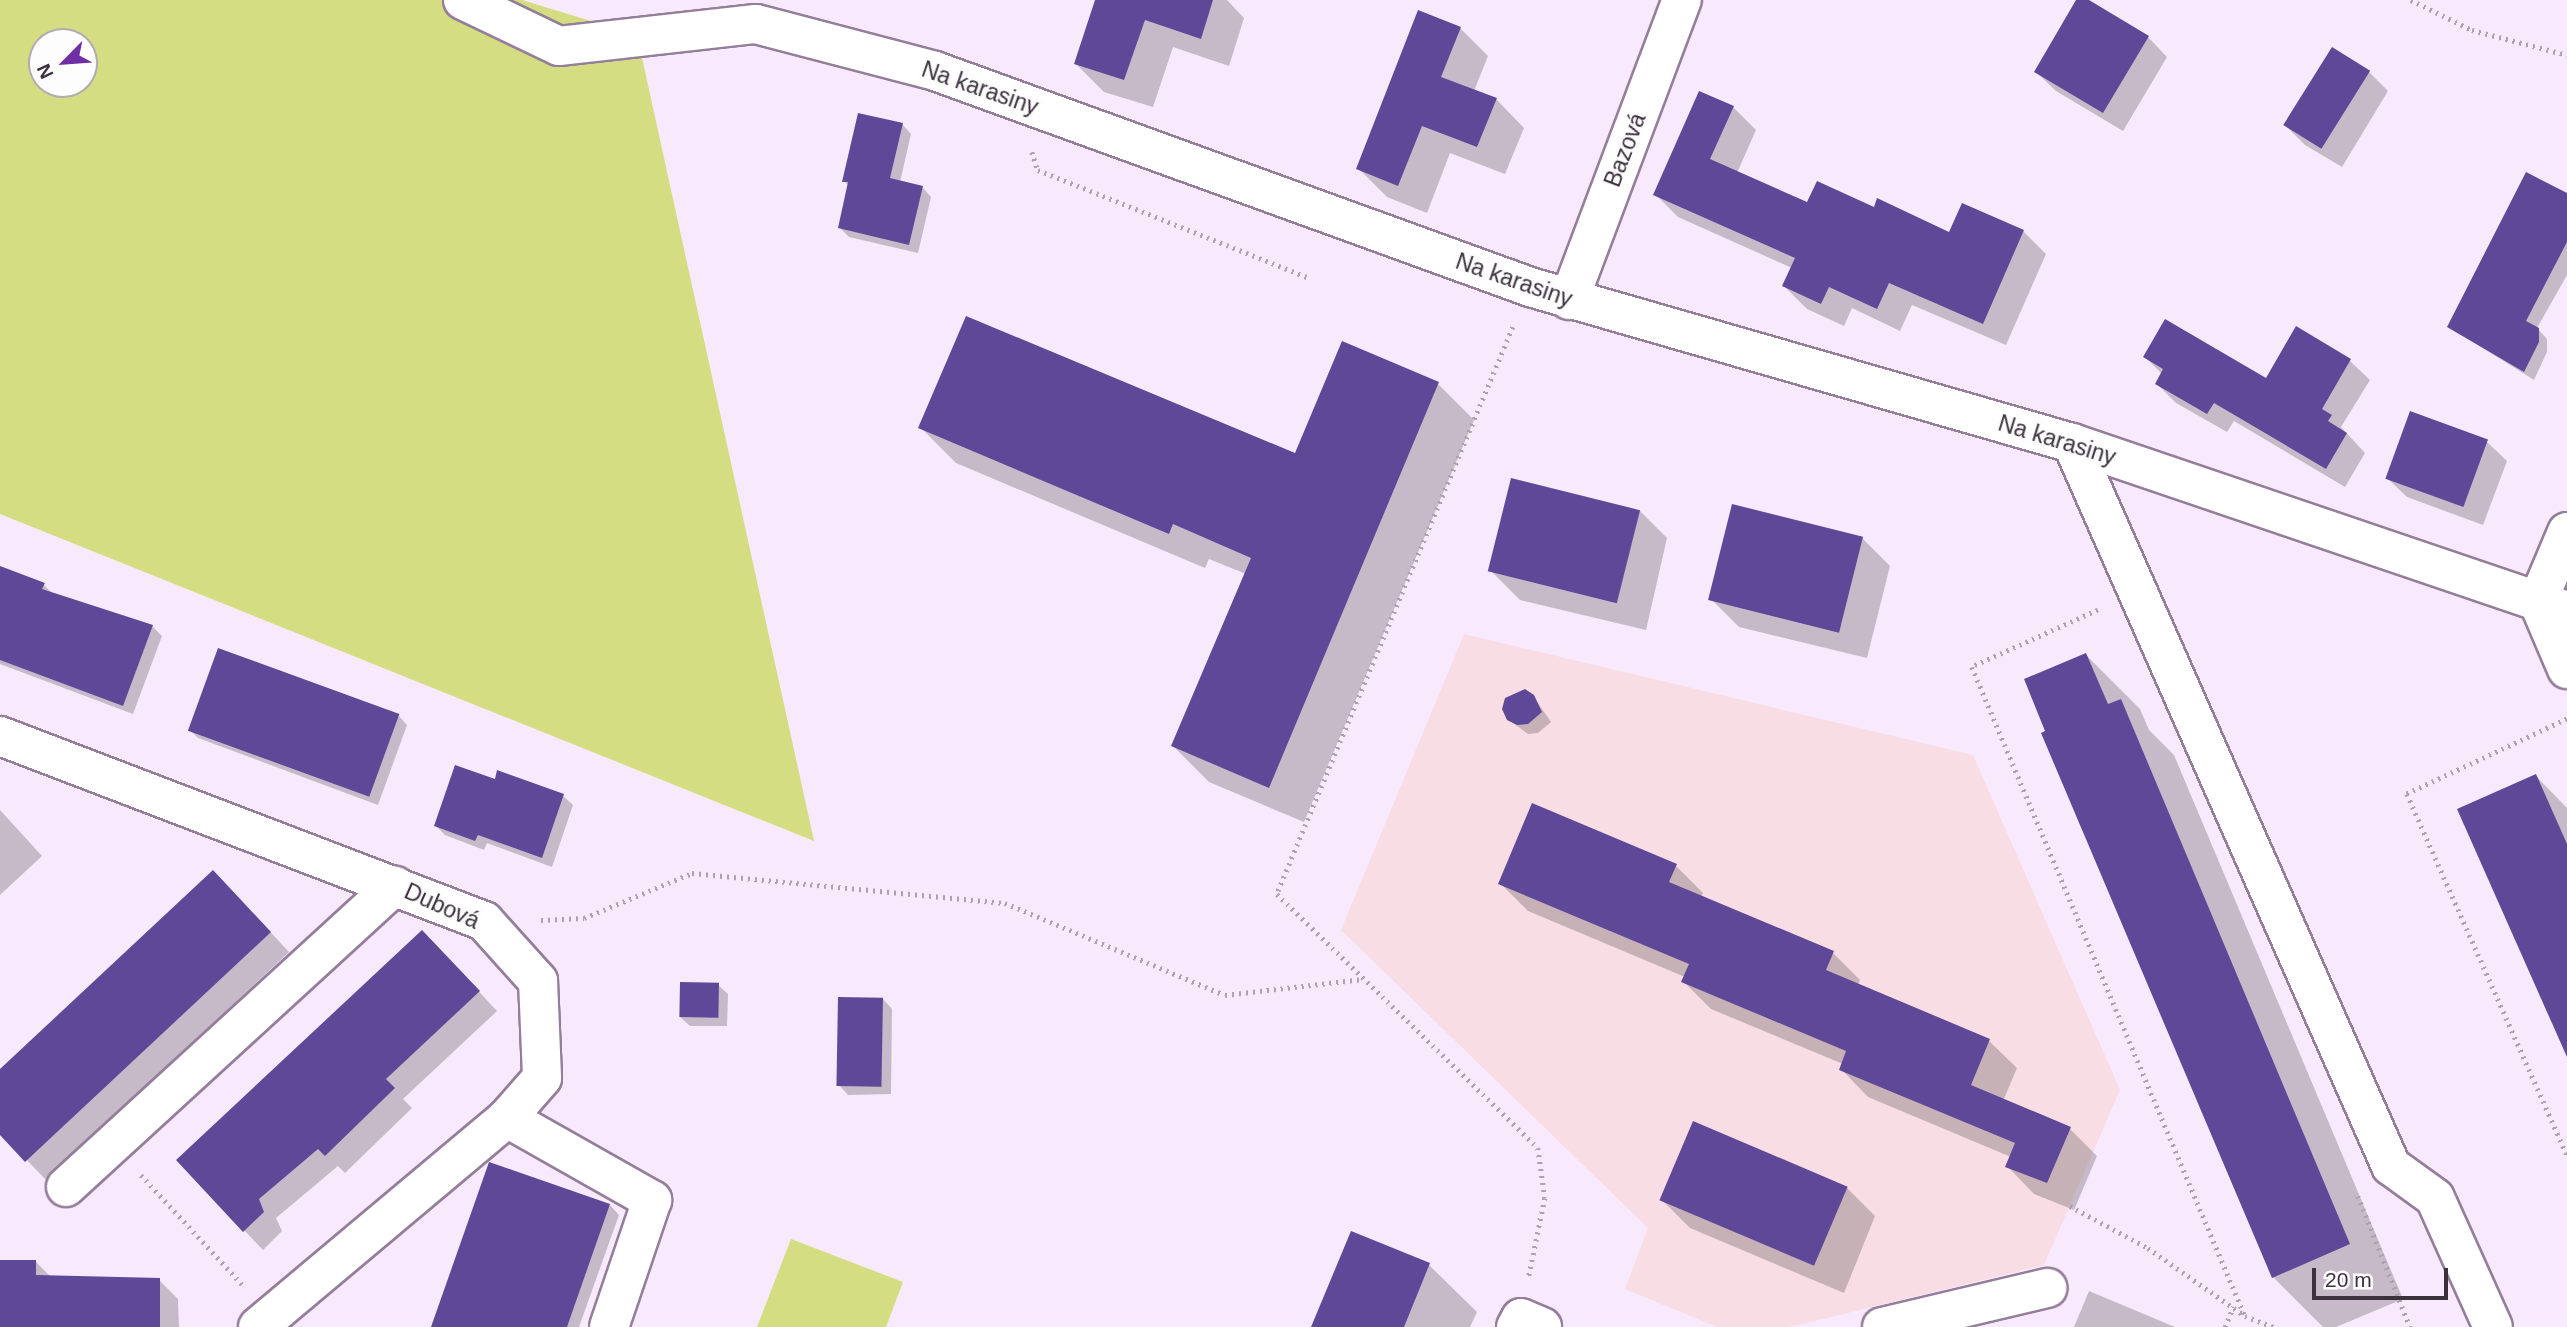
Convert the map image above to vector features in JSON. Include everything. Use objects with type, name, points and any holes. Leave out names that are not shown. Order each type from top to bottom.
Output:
[{"type":"street","name":"Na karasiny","points":[[463,0],[559,46],[756,24],[935,71],[1569,300],[2072,443],[2552,606]]},
{"type":"street","name":"Bazová","points":[[1569,300],[1682,0]]},
{"type":"street","points":[[2072,443],[2391,1166],[2435,1198],[2493,1327]]},
{"type":"street","points":[[2567,532],[2552,606],[2567,669]]},
{"type":"street","name":"Dubová","points":[[0,736],[484,921],[538,981],[542,1078],[508,1118],[264,1322]]},
{"type":"street","points":[[66,1187],[395,886]]},
{"type":"street","points":[[508,1118],[652,1200],[609,1327]]},
{"type":"street","points":[[1882,1327],[2047,1288]]},
{"type":"path","points":[[2411,0],[2472,30],[2567,55]]},
{"type":"path","points":[[1016,101],[1038,170],[1310,278]]},
{"type":"path","points":[[1526,1324],[1545,1198],[1538,1148],[1277,894],[1530,287]]},
{"type":"path","points":[[2136,593],[1972,667],[2245,1315]]},
{"type":"path","points":[[2567,719],[2407,794],[2567,1155]]},
{"type":"path","points":[[484,921],[584,918],[692,873],[1005,902],[1225,995],[1364,979]]},
{"type":"path","points":[[113,1144],[264,1322]]},
{"type":"path","points":[[2391,1166],[2353,1182],[2410,1327]]},
{"type":"path","points":[[2070,1206],[2148,1248],[2245,1315],[2274,1327]]},
{"type":"path","points":[[2225,1327],[2233,1307]]},
{"type":"shaded area","points":[[1464,634],[1973,755],[2120,1090],[2044,1265],[1790,1327],[1717,1327],[1625,1289],[1648,1228],[1341,930]]},
{"type":"green space","points":[[0,0],[522,0],[637,35],[814,841],[0,514]]},
{"type":"green space","points":[[791,1239],[903,1282],[886,1327],[757,1327]]},
{"type":"building","points":[[1095,0],[1213,0],[1201,39],[1145,20],[1124,80],[1074,64]]},
{"type":"building","points":[[2076,0],[2089,0],[2149,36],[2103,113],[2034,72]]},
{"type":"building","points":[[1418,10],[1461,27],[1441,77],[1497,98],[1477,147],[1422,126],[1398,186],[1356,169]]},
{"type":"building","points":[[2332,47],[2370,71],[2321,149],[2283,125]]},
{"type":"building","points":[[1699,91],[1734,106],[1710,159],[1807,202],[1817,181],[1874,207],[1877,198],[1949,232],[1962,203],[2024,230],[1983,324],[1889,283],[1877,309],[1829,287],[1821,304],[1782,286],[1795,258],[1653,195]]},
{"type":"building","points":[[858,113],[903,123],[890,178],[923,186],[909,245],[838,228],[848,182],[842,182]]},
{"type":"building","points":[[2526,172],[2567,193],[2567,242],[2526,321],[2539,328],[2539,342],[2524,372],[2447,327]]},
{"type":"building","points":[[966,316],[1295,453],[1342,341],[1439,382],[1269,788],[1171,746],[1251,558],[1173,524],[1169,534],[918,428]]},
{"type":"building","points":[[2165,319],[2266,378],[2296,326],[2351,359],[2322,409],[2332,415],[2328,421],[2347,433],[2326,469],[2214,403],[2207,414],[2155,384],[2163,369],[2143,357]]},
{"type":"building","points":[[2410,411],[2488,439],[2463,507],[2385,479]]},
{"type":"building","points":[[1511,478],[1640,510],[1617,603],[1488,571]]},
{"type":"building","points":[[1732,504],[1863,537],[1839,633],[1708,600]]},
{"type":"building","points":[[0,566],[45,583],[42,589],[153,625],[123,706],[0,660]]},
{"type":"building","points":[[218,648],[399,714],[369,797],[188,731]]},
{"type":"building","points":[[2086,653],[2108,704],[2121,699],[2350,1244],[2272,1278],[2041,733],[2045,731],[2024,679]]},
{"type":"building","points":[[1525,689],[1534,695],[1542,712],[1528,724],[1517,725],[1507,720],[1502,709],[1505,698]]},
{"type":"building","points":[[455,765],[495,779],[497,770],[564,794],[542,858],[478,835],[475,841],[434,826]]},
{"type":"building","points":[[2536,774],[2567,844],[2567,1057],[2457,809]]},
{"type":"building","points":[[1532,803],[1677,864],[1669,882],[1834,951],[1826,970],[1990,1039],[1971,1085],[2071,1127],[2047,1183],[2005,1167],[2015,1143],[1839,1070],[1846,1051],[1681,982],[1689,964],[1498,884]]},
{"type":"building","points":[[213,870],[271,932],[25,1162],[0,1135],[0,1069]]},
{"type":"building","points":[[422,930],[480,991],[386,1079],[395,1088],[325,1156],[318,1149],[259,1199],[264,1212],[243,1232],[176,1160]]},
{"type":"building","points":[[680,982],[719,983],[718,1018],[679,1017]]},
{"type":"building","points":[[838,997],[883,998],[881,1087],[836,1086]]},
{"type":"building","points":[[1693,1121],[1848,1187],[1814,1266],[1659,1200]]},
{"type":"building","points":[[489,1162],[610,1204],[567,1327],[431,1327]]},
{"type":"building","points":[[1351,1231],[1430,1263],[1404,1327],[1311,1327]]},
{"type":"building","points":[[0,1260],[36,1260],[36,1275],[160,1278],[160,1327],[0,1327]]}]
